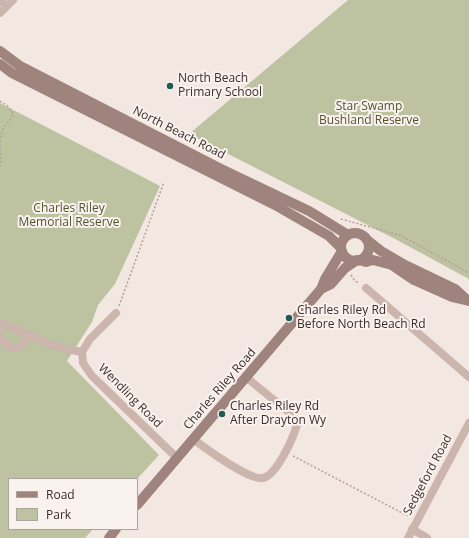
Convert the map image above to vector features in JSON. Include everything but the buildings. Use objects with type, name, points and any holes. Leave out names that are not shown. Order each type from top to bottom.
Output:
[{"type":"main road","name":"North Beach Road","points":[[0,51],[20,66],[219,168],[309,211],[348,234],[361,234],[381,251],[405,265],[455,289],[468,301]]},
{"type":"main road","name":"North Beach Road","points":[[0,64],[12,73],[275,205],[329,236],[342,249],[348,258],[366,262],[373,260],[392,265],[414,280],[452,297],[468,301]]},
{"type":"main road","points":[[342,249],[343,240],[348,234]]},
{"type":"main road","points":[[359,260],[367,254],[369,245],[368,240]]},
{"type":"main road","name":"Charles Riley Road","points":[[322,289],[325,279],[342,249]]},
{"type":"main road","name":"Charles Riley Road","points":[[138,504],[322,289],[331,284],[345,268],[359,260]]},
{"type":"main road","points":[[109,538],[115,530]]},
{"type":"street","points":[[0,13],[12,0]]},
{"type":"street","points":[[366,288],[469,377]]},
{"type":"street","points":[[0,327],[1,323],[61,348],[82,352],[90,339],[116,313]]},
{"type":"street","points":[[0,337],[7,346],[16,349],[26,341],[28,335]]},
{"type":"street","name":"Wendling Road","points":[[82,352],[83,363],[92,376],[177,458]]},
{"type":"street","points":[[193,439],[225,461],[255,478],[262,478],[272,473],[285,452],[297,424],[291,414],[247,378]]},
{"type":"street","name":"Sedgeford Road","points":[[408,538],[469,423]]},
{"type":"street","points":[[412,529],[427,538]]},
{"type":"path","points":[[0,101],[9,107],[13,114],[10,122],[4,127],[1,136],[0,166]]},
{"type":"path","points":[[116,313],[164,182]]},
{"type":"path","points":[[338,218],[402,236],[469,273]]},
{"type":"path","points":[[285,452],[417,521]]},
{"type":"green space","name":"Star Swamp Bushland Reserve","points":[[348,0],[469,0],[469,279],[397,240],[189,134]]},
{"type":"green space","name":"Charles Riley Memorial Reserve","points":[[0,103],[160,186],[115,284],[98,305],[92,322],[67,361],[159,455],[138,478],[8,478],[8,530],[92,530],[85,538],[0,538]]},
{"type":"place","name":"North Beach Primary School","points":[[170,86]]},
{"type":"place","name":"Charles Riley Rd Before North Beach Rd","points":[[289,318]]},
{"type":"place","name":"Charles Riley Rd After Drayton Wy","points":[[222,414]]}]
